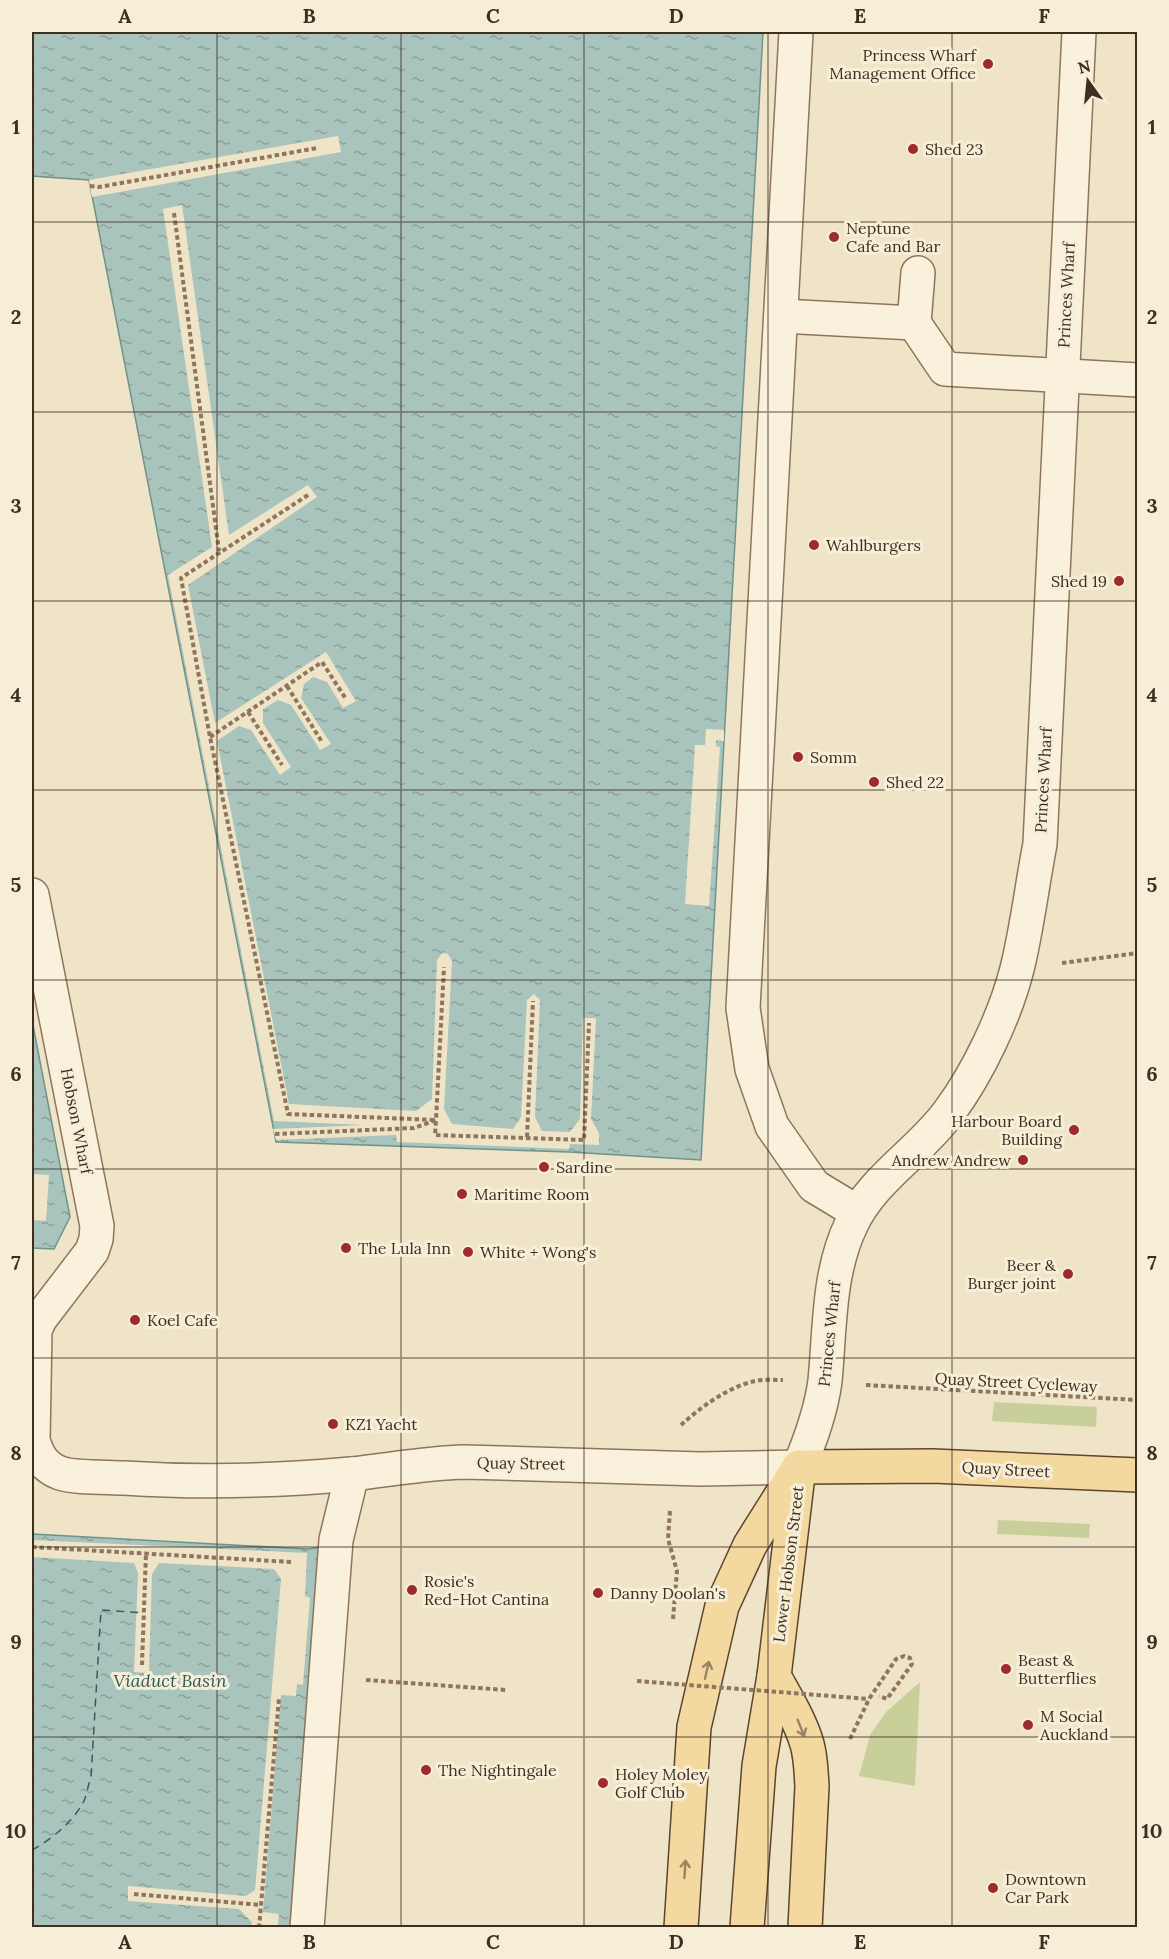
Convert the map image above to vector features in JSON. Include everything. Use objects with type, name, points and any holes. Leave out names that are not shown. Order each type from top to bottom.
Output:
[{"type":"main road","name":"Quay Street","points":[[799,1467],[933,1466],[1137,1475]]},
{"type":"main road","name":"Lower Hobson Street","points":[[748,1924],[759,1766],[774,1676],[799,1467]]},
{"type":"main road","name":"Lower Hobson Street","points":[[681,1928],[694,1727],[722,1606],[750,1545],[799,1467]]},
{"type":"main road","points":[[774,1676],[801,1725],[810,1764],[812,1786],[805,1928]]},
{"type":"street","points":[[796,32],[743,1008],[752,1069],[772,1126],[814,1186],[857,1212]]},
{"type":"street","name":"Princes Wharf","points":[[799,1467],[812,1437],[819,1411],[824,1382],[828,1323],[843,1243],[857,1212],[949,1113],[978,1064],[1001,1017],[1017,969],[1040,844],[1079,32]]},
{"type":"street","points":[[918,273],[914,323],[945,369],[1137,380]]},
{"type":"street","points":[[781,316],[914,323]]},
{"type":"street","name":"Hobson Wharf","points":[[32,895],[97,1226],[92,1251],[33,1330]]},
{"type":"street","name":"Quay Street","points":[[33,1330],[33,1440],[37,1455],[48,1466],[62,1474],[150,1480],[249,1480],[352,1474],[437,1462],[702,1469],[799,1467]]},
{"type":"street","points":[[307,1928],[336,1540],[352,1474]]},
{"type":"path","points":[[90,186],[99,187],[317,148]]},
{"type":"path","points":[[174,213],[219,552]]},
{"type":"path","points":[[308,495],[181,578],[210,737],[288,1114],[436,1120]]},
{"type":"path","points":[[210,737],[322,662],[346,699]]},
{"type":"path","points":[[287,686],[322,742]]},
{"type":"path","points":[[248,712],[282,765]]},
{"type":"path","points":[[1017,969],[1137,953]]},
{"type":"path","points":[[444,967],[435,1135],[584,1140],[589,1023]]},
{"type":"path","points":[[527,1137],[533,1001]]},
{"type":"path","points":[[274,1134],[414,1128],[436,1120]]},
{"type":"path","points":[[678,1428],[697,1411],[741,1385],[757,1381],[790,1380]]},
{"type":"path","name":"Quay Street Cycleway","points":[[893,1386],[1137,1400]]},
{"type":"path","points":[[670,1502],[668,1539],[677,1571],[673,1629]]},
{"type":"path","points":[[32,1547],[291,1562],[290,1572]]},
{"type":"path","points":[[142,1665],[146,1553]]},
{"type":"path","points":[[637,1681],[869,1700],[896,1659],[907,1656],[910,1658],[912,1664],[887,1699],[879,1696]]},
{"type":"path","points":[[381,1680],[506,1690]]},
{"type":"path","points":[[259,1928],[279,1694]]},
{"type":"path","points":[[134,1894],[261,1905]]},
{"type":"green space","points":[[994,1402],[1097,1407],[1096,1427],[992,1421]]},
{"type":"green space","points":[[998,1520],[1090,1524],[1089,1538],[997,1534]]},
{"type":"green space","points":[[920,1682],[915,1786],[859,1776],[870,1735],[886,1712]]},
{"type":"water","points":[[32,32],[763,32],[701,1160],[569,1152],[276,1142],[89,180],[32,176]]},
{"type":"water","points":[[32,1020],[70,1217],[54,1249],[32,1248]]},
{"type":"water","name":"Viaduct Basin","points":[[32,1534],[308,1549],[323,1547],[315,1597],[290,1927],[32,1927]]},
{"type":"pier","points":[[338,136],[341,152],[92,197],[89,180]]},
{"type":"pier","points":[[182,205],[229,535],[308,485],[317,497],[188,585],[215,723],[326,652],[356,701],[343,708],[327,682],[313,677],[304,684],[301,698],[331,744],[320,750],[291,705],[278,700],[263,709],[263,723],[291,767],[280,775],[251,730],[239,726],[217,741],[289,1104],[416,1111],[432,1099],[437,960],[442,953],[448,954],[452,961],[444,1109],[452,1124],[513,1129],[521,1117],[527,1000],[534,994],[540,1000],[535,1117],[542,1131],[570,1132],[580,1119],[583,1018],[596,1018],[591,1119],[599,1133],[599,1145],[570,1144],[569,1149],[397,1142],[396,1135],[276,1140],[273,1129],[365,1125],[274,1121],[168,575],[212,547],[163,209]]},
{"type":"pier","points":[[706,729],[724,730],[724,741],[716,740],[716,746],[720,747],[709,906],[685,904],[695,745],[705,745]]},
{"type":"pier","points":[[32,1174],[49,1175],[46,1221],[32,1220]]},
{"type":"pier","points":[[32,1540],[307,1553],[305,1596],[310,1598],[303,1685],[297,1684],[296,1696],[281,1695],[263,1912],[279,1914],[278,1925],[283,1927],[251,1927],[252,1922],[239,1909],[128,1901],[128,1886],[246,1896],[255,1890],[281,1579],[274,1569],[159,1563],[152,1574],[149,1673],[134,1672],[138,1573],[134,1563],[32,1557]]},
{"type":"ferry route","points":[[32,1850],[47,1841],[68,1823],[86,1795],[91,1777],[101,1610],[144,1613]]},
{"type":"place","name":"Princess Wharf Management Office","points":[[988,64]]},
{"type":"place","name":"Shed 23","points":[[913,149]]},
{"type":"place","name":"Neptune Cafe and Bar","points":[[834,237]]},
{"type":"place","name":"Wahlburgers","points":[[814,545]]},
{"type":"place","name":"Shed 19","points":[[1119,581]]},
{"type":"place","name":"Somm","points":[[798,757]]},
{"type":"place","name":"Shed 22","points":[[874,782]]},
{"type":"place","name":"Harbour Board Building","points":[[1074,1130]]},
{"type":"place","name":"Andrew Andrew","points":[[1023,1160]]},
{"type":"place","name":"Sardine","points":[[544,1167]]},
{"type":"place","name":"Maritime Room","points":[[462,1194]]},
{"type":"place","name":"The Lula Inn","points":[[346,1248]]},
{"type":"place","name":"White + Wong's","points":[[468,1252]]},
{"type":"place","name":"Beer & Burger joint","points":[[1068,1274]]},
{"type":"place","name":"Koel Cafe","points":[[135,1320]]},
{"type":"place","name":"KZ1 Yacht","points":[[333,1424]]},
{"type":"place","name":"Rosie's Red-Hot Cantina","points":[[412,1590]]},
{"type":"place","name":"Danny Doolan's","points":[[598,1593]]},
{"type":"place","name":"Beast & Butterflies","points":[[1006,1669]]},
{"type":"place","name":"M Social Auckland","points":[[1028,1725]]},
{"type":"place","name":"The Nightingale","points":[[426,1770]]},
{"type":"place","name":"Holey Moley Golf Club","points":[[603,1783]]},
{"type":"place","name":"Downtown Car Park","points":[[993,1888]]}]
